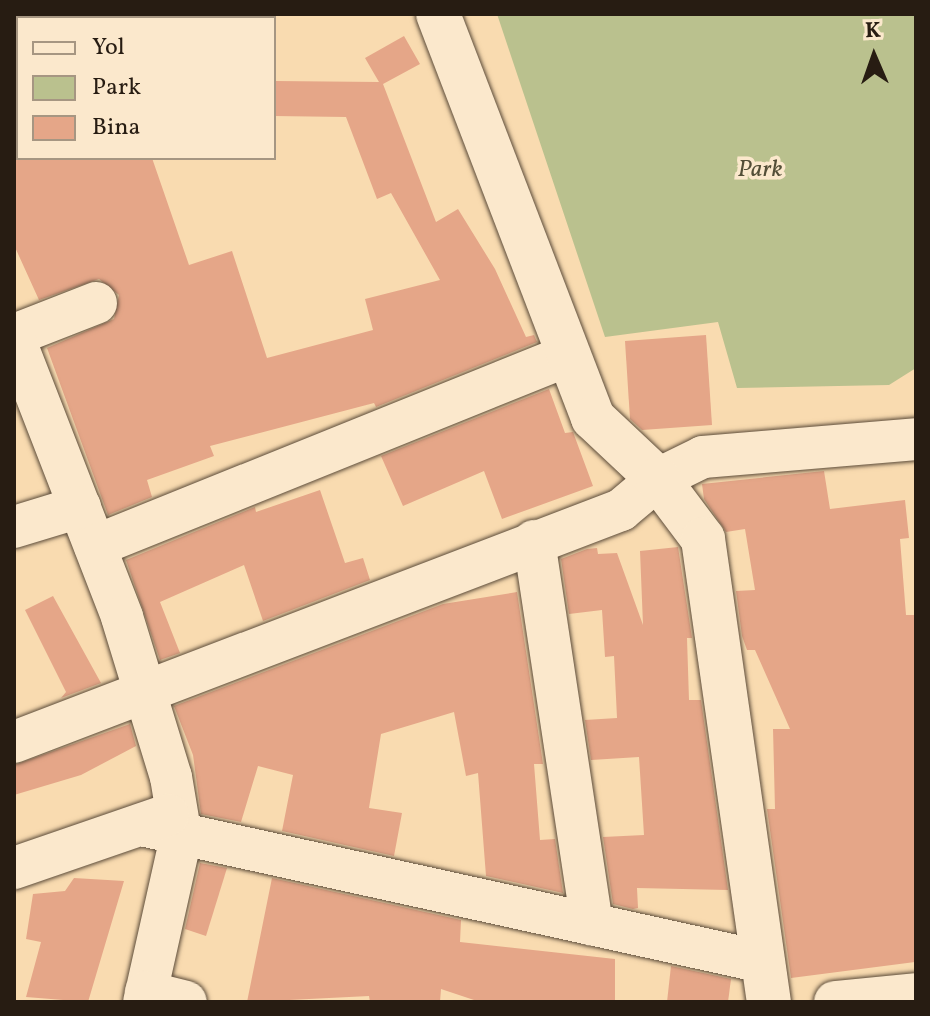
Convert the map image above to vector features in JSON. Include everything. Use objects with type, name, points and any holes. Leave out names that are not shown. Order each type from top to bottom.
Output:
[{"type":"street","points":[[14,868],[166,824],[592,925],[766,982],[703,539],[658,479],[593,418],[438,14]]},
{"type":"street","points":[[96,303],[14,337],[95,546],[144,689],[166,824],[158,999]]},
{"type":"street","points":[[95,546],[569,355]]},
{"type":"street","points":[[14,742],[144,689],[621,510],[658,479],[703,457],[916,439]]},
{"type":"street","points":[[14,527],[80,507]]},
{"type":"street","points":[[534,541],[592,925]]},
{"type":"street","points":[[835,1002],[916,994]]},
{"type":"green space","name":"Park","points":[[497,14],[916,14],[916,368],[889,385],[737,388],[718,322],[605,337]]},
{"type":"building","points":[[404,36],[420,64],[383,84],[436,222],[458,209],[495,269],[526,337],[534,335],[537,342],[376,407],[374,403],[210,446],[214,456],[147,480],[152,497],[108,515],[47,348],[114,319],[119,295],[99,279],[39,300],[14,245],[14,158],[153,160],[189,265],[232,251],[267,358],[373,330],[365,299],[440,280],[391,193],[377,199],[346,117],[276,116],[276,81],[379,82],[365,58]]},
{"type":"building","points":[[706,335],[712,425],[642,430],[630,419],[625,341]]},
{"type":"building","points":[[549,389],[565,433],[573,432],[593,486],[502,519],[484,471],[403,506],[381,456]]},
{"type":"building","points":[[824,471],[830,509],[905,500],[909,538],[900,539],[906,615],[916,615],[915,962],[791,978],[767,809],[775,809],[773,729],[790,729],[755,650],[747,650],[742,636],[736,591],[755,590],[745,529],[726,532],[704,499],[702,484]]},
{"type":"building","points":[[320,490],[345,563],[363,558],[370,580],[263,621],[244,565],[160,602],[180,653],[160,660],[126,560],[255,507],[256,512]]},
{"type":"building","points":[[678,547],[692,638],[687,638],[689,700],[701,700],[728,890],[637,888],[638,908],[633,909],[613,904],[603,837],[644,835],[639,757],[591,760],[585,720],[617,718],[614,656],[605,657],[602,610],[569,614],[561,559],[587,549],[597,548],[598,554],[617,553],[643,625],[640,551]]},
{"type":"building","points":[[517,592],[543,764],[534,764],[540,840],[555,839],[563,893],[486,876],[478,773],[466,776],[454,712],[381,734],[369,808],[402,813],[394,856],[282,831],[293,775],[258,766],[241,822],[201,814],[193,755],[174,706],[443,604]]},
{"type":"building","points":[[53,596],[101,683],[61,698],[66,692],[25,610]]},
{"type":"building","points":[[130,724],[136,746],[81,775],[14,795],[14,765]]},
{"type":"building","points":[[200,863],[227,868],[206,936],[185,929]]},
{"type":"building","points":[[74,878],[124,881],[88,1002],[26,997],[41,942],[26,939],[33,894],[65,891]]},
{"type":"building","points":[[272,878],[461,920],[460,942],[615,959],[615,1002],[480,1002],[441,989],[440,1002],[370,1002],[369,996],[247,1002]]},
{"type":"building","points":[[671,966],[731,979],[728,1002],[667,1002]]}]
